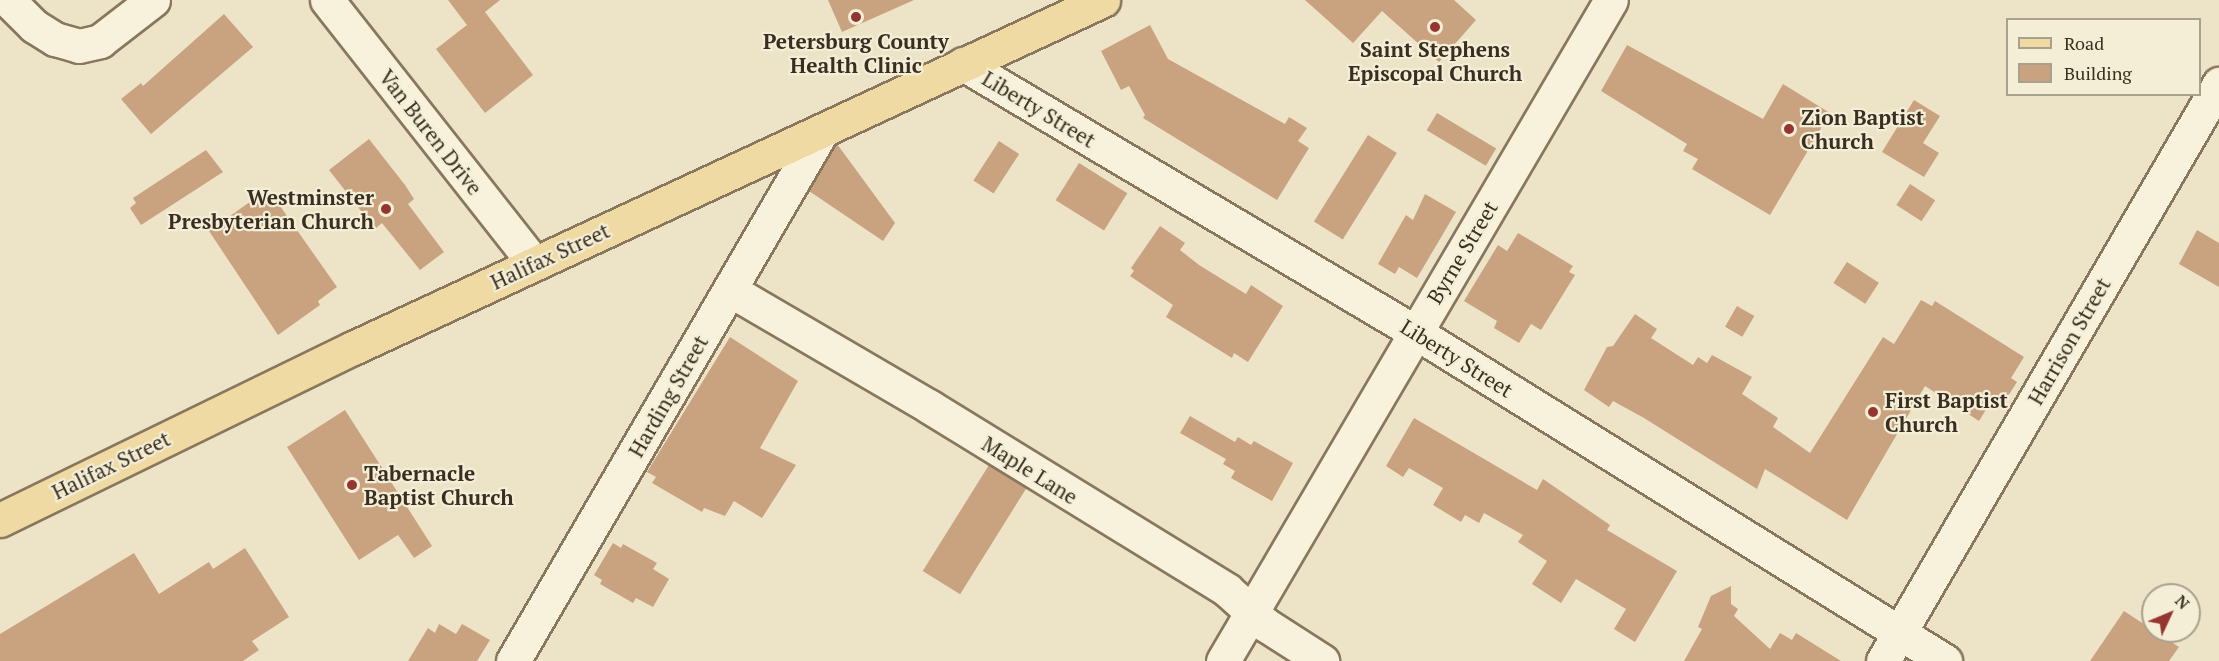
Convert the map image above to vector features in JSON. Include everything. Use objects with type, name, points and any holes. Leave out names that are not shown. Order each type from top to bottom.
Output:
[{"type":"main road","name":"Halifax Street","points":[[0,520],[534,263],[1103,0]]},
{"type":"street","points":[[8,0],[34,26],[55,39],[79,46],[100,41],[153,0]]},
{"type":"street","name":"Van Buren Drive","points":[[327,0],[534,263]]},
{"type":"street","name":"Byrne Street","points":[[1223,661],[1611,0]]},
{"type":"street","name":"Liberty Street","points":[[963,64],[1415,332],[1891,647],[1945,661]]},
{"type":"street","name":"Harrison Street","points":[[1891,647],[2219,84]]},
{"type":"street","name":"Harding Street","points":[[513,661],[822,131]]},
{"type":"street","name":"Maple Lane","points":[[730,290],[930,407],[1227,590],[1266,625],[1322,661]]},
{"type":"building","points":[[448,0],[500,0],[485,12],[533,75],[485,113],[436,49],[467,25]]},
{"type":"building","name":"Petersburg County Health Clinic","points":[[828,0],[914,0],[842,32]]},
{"type":"building","name":"Saint Stephens Episcopal Church","points":[[1305,0],[1454,0],[1476,20],[1439,62],[1382,11],[1353,43]]},
{"type":"building","points":[[224,14],[253,47],[151,134],[121,99],[141,83],[143,86]]},
{"type":"building","points":[[1150,25],[1168,59],[1285,124],[1289,117],[1307,128],[1298,141],[1309,148],[1277,200],[1143,118],[1145,115],[1129,86],[1121,90],[1101,51]]},
{"type":"building","name":"Zion Baptist Church","points":[[1627,45],[1763,119],[1783,84],[1830,113],[1770,215],[1692,169],[1698,159],[1683,151],[1687,144],[1601,91]]},
{"type":"building","points":[[1914,100],[1940,116],[1923,143],[1939,153],[1924,177],[1882,152]]},
{"type":"building","points":[[1437,113],[1496,149],[1486,166],[1427,130]]},
{"type":"building","points":[[1368,135],[1397,153],[1343,240],[1314,222]]},
{"type":"building","name":"Westminster Presbyterian Church","points":[[369,139],[405,185],[414,199],[408,204],[444,252],[420,270],[382,223],[376,228],[365,216],[329,170]]},
{"type":"building","points":[[999,141],[1019,154],[994,193],[973,180]]},
{"type":"building","points":[[837,144],[895,223],[883,241],[809,191]]},
{"type":"building","points":[[206,150],[223,172],[141,225],[130,208],[136,203],[133,198]]},
{"type":"building","points":[[1079,163],[1127,193],[1104,231],[1056,200]]},
{"type":"building","points":[[1910,184],[1935,200],[1922,221],[1896,205]]},
{"type":"building","points":[[268,189],[337,287],[318,301],[320,305],[278,335],[209,231]]},
{"type":"building","points":[[1425,194],[1456,212],[1417,278],[1399,267],[1395,274],[1378,264],[1406,215],[1413,220]]},
{"type":"building","points":[[1160,226],[1185,243],[1180,250],[1199,265],[1246,294],[1251,285],[1283,306],[1248,362],[1234,353],[1232,358],[1166,317],[1173,305],[1130,276],[1134,271],[1131,268]]},
{"type":"building","points":[[2197,230],[2219,243],[2219,287],[2179,264]]},
{"type":"building","points":[[1518,233],[1573,266],[1569,272],[1575,275],[1541,330],[1531,324],[1519,343],[1494,328],[1497,321],[1464,301],[1498,245],[1507,251]]},
{"type":"building","points":[[1847,262],[1879,283],[1865,304],[1833,283]]},
{"type":"building","points":[[1921,300],[1932,306],[1935,301],[2024,357],[2011,378],[2017,382],[2003,404],[1993,398],[1979,421],[1925,386],[1847,520],[1765,469],[1757,489],[1644,418],[1613,401],[1609,407],[1584,390],[1607,347],[1613,346],[1635,314],[1657,329],[1651,338],[1693,365],[1698,357],[1707,363],[1712,355],[1752,377],[1742,394],[1778,418],[1773,427],[1810,453],[1883,337],[1894,344]]},
{"type":"building","points":[[1737,306],[1754,316],[1742,337],[1725,327]]},
{"type":"building","points":[[730,337],[798,381],[760,448],[796,465],[762,518],[734,501],[725,516],[704,508],[702,512],[652,483],[656,477],[647,472]]},
{"type":"building","name":"Tabernacle Baptist Church","points":[[345,410],[432,546],[414,558],[398,535],[359,560],[287,447]]},
{"type":"building","points":[[1190,416],[1235,442],[1238,437],[1251,445],[1254,441],[1293,463],[1272,501],[1231,478],[1235,471],[1223,464],[1226,459],[1180,433]]},
{"type":"building","points":[[1414,418],[1537,490],[1543,479],[1610,525],[1607,530],[1677,571],[1635,642],[1614,629],[1626,609],[1576,579],[1561,603],[1532,584],[1547,561],[1518,542],[1523,535],[1484,513],[1479,523],[1465,515],[1461,522],[1433,505],[1443,488],[1409,468],[1403,477],[1386,466]]},
{"type":"building","points":[[989,465],[1026,488],[960,594],[923,571]]},
{"type":"building","points":[[613,543],[621,548],[623,544],[657,563],[653,569],[669,579],[653,607],[636,598],[633,603],[600,584],[602,580],[594,575]]},
{"type":"building","points":[[245,548],[289,617],[252,641],[259,650],[243,661],[0,661],[0,634],[134,553],[159,594],[209,562],[213,569]]},
{"type":"building","points":[[1731,586],[1731,604],[1738,609],[1734,616],[1770,649],[1780,633],[1792,640],[1796,633],[1841,661],[1684,661],[1702,629],[1698,627],[1711,596]]},
{"type":"building","points":[[2124,611],[2141,622],[2141,643],[2173,643],[2179,647],[2169,661],[2090,661]]},
{"type":"building","points":[[439,624],[456,634],[462,624],[490,640],[477,661],[408,661],[428,628],[435,633]]},
{"type":"place","name":"Petersburg County Health Clinic","points":[[856,17]]},
{"type":"place","name":"Saint Stephens Episcopal Church","points":[[1435,27]]},
{"type":"place","name":"Zion Baptist Church","points":[[1789,129]]},
{"type":"place","name":"Westminster Presbyterian Church","points":[[386,209]]},
{"type":"place","name":"First Baptist Church","points":[[1873,412]]},
{"type":"place","name":"Tabernacle Baptist Church","points":[[352,485]]}]
